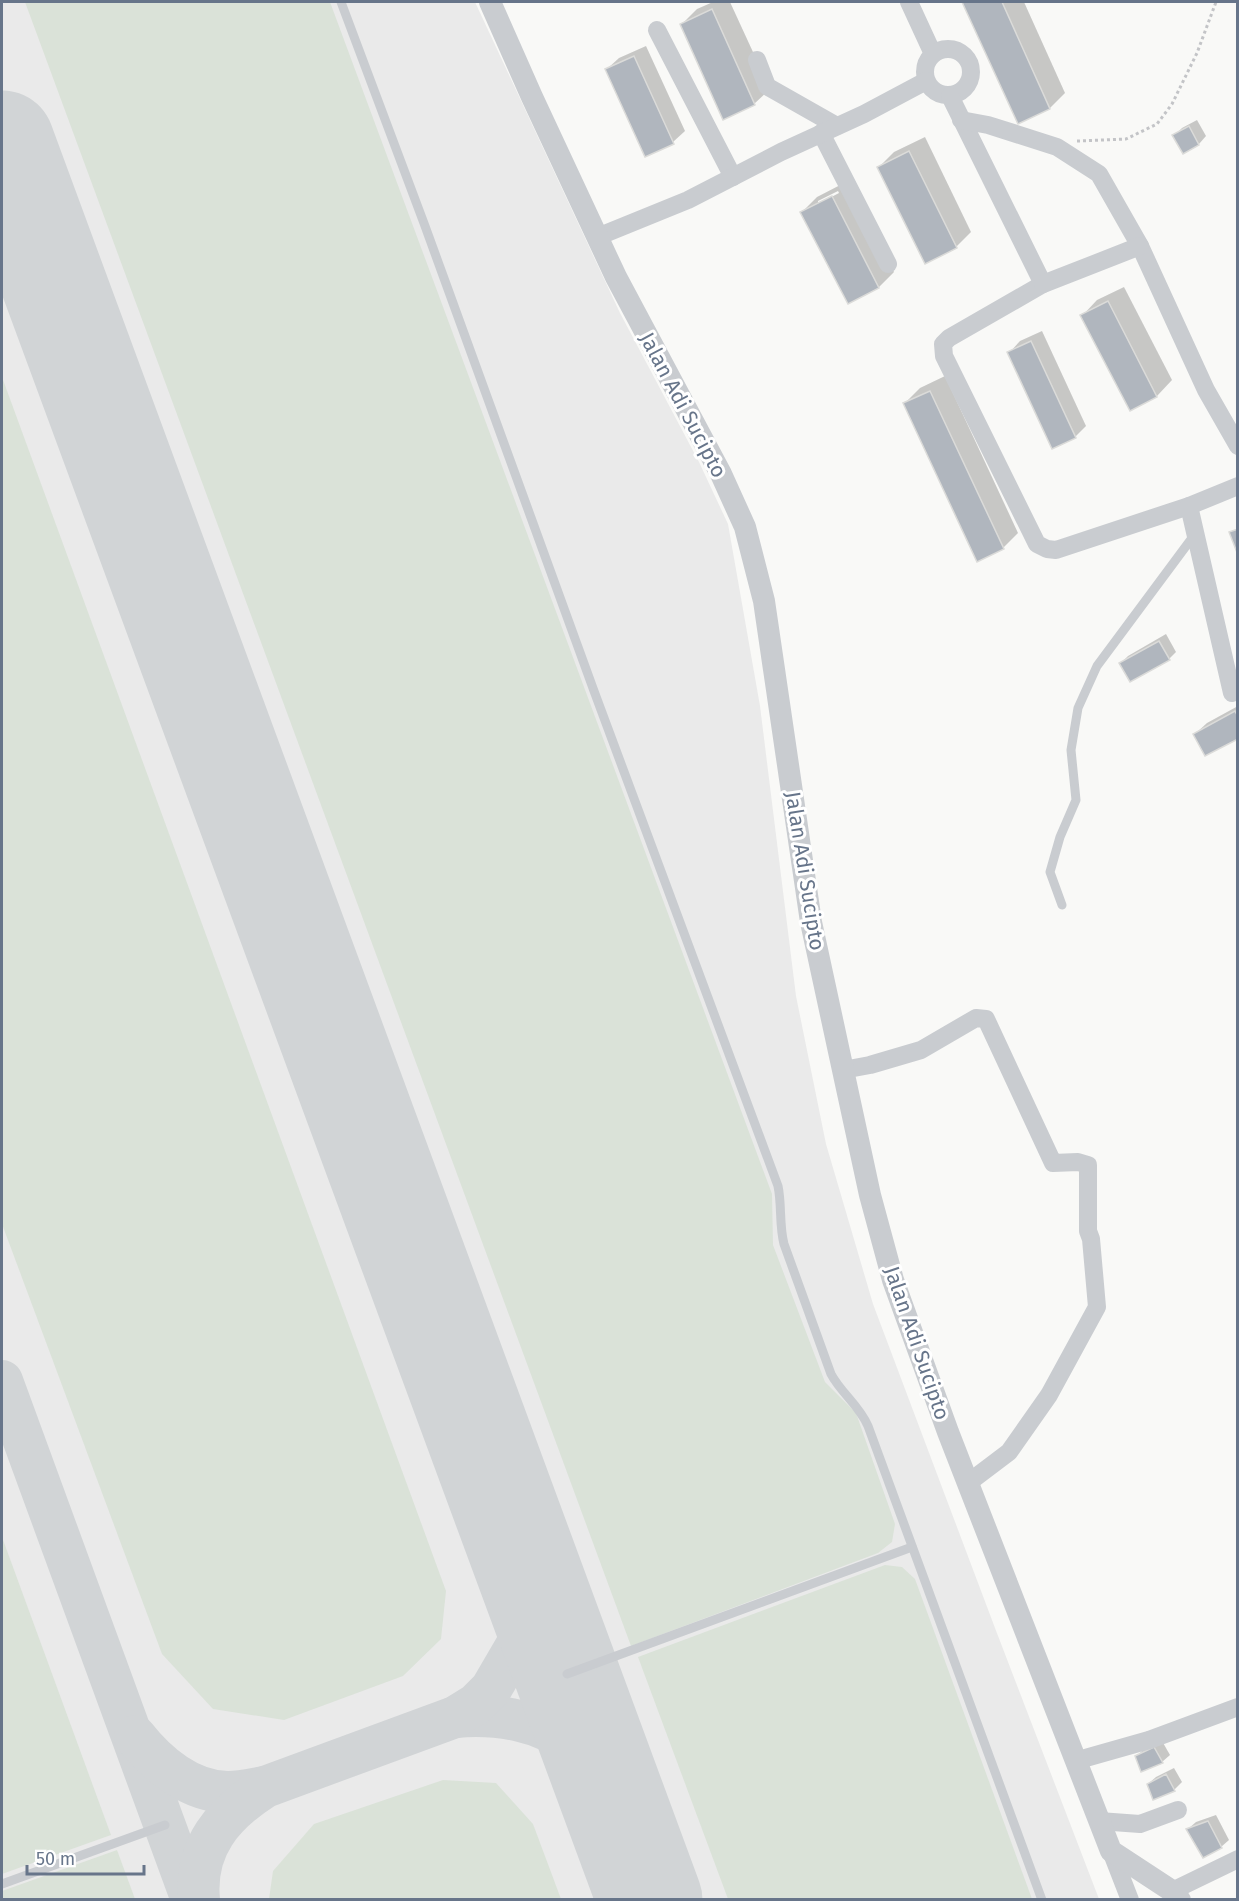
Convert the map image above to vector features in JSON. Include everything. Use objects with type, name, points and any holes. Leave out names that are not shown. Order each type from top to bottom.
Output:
[{"type":"street","name":"Jalan Adi Sucipto","points":[[490,2],[616,277],[721,474],[746,527],[764,601],[811,922],[870,1195],[893,1280],[968,1483],[1111,1851]]},
{"type":"street","points":[[909,2],[933,54]]},
{"type":"street","points":[[657,30],[733,177]]},
{"type":"street","points":[[946,49],[960,52],[970,64],[971,78],[963,90],[950,96],[936,92],[926,81],[925,67],[933,54],[946,49]]},
{"type":"street","points":[[757,60],[767,86],[829,130],[888,264]]},
{"type":"street","points":[[597,237],[688,200],[926,81]]},
{"type":"street","points":[[950,96],[1043,284]]},
{"type":"street","points":[[961,120],[988,125],[1057,147],[1099,174],[1140,246],[1206,390],[1238,446]]},
{"type":"street","points":[[1140,246],[1043,284],[949,338],[943,344],[944,356],[1036,544],[1047,549],[1056,550],[1189,506],[1238,486]]},
{"type":"street","points":[[1189,506],[1232,693]]},
{"type":"street","points":[[843,1071],[921,1050],[976,1018],[986,1019],[1053,1163],[1078,1162],[1088,1165],[1088,1231],[1091,1239],[1097,1308],[1049,1395],[1009,1452],[968,1483]]},
{"type":"street","points":[[1075,1761],[1149,1740],[1238,1707]]},
{"type":"street","points":[[1099,1821],[1140,1824],[1178,1810]]},
{"type":"street","points":[[1111,1851],[1176,1895],[1238,1859]]},
{"type":"street","points":[[1111,1851],[1130,1899]]},
{"type":"lane","points":[[341,2],[778,1186],[782,1202],[784,1244],[831,1374],[863,1415],[1042,1899]]},
{"type":"lane","points":[[1062,905],[1050,872],[1060,837],[1076,800],[1071,750],[1078,708],[1097,666],[1195,534]]},
{"type":"lane","points":[[567,1674],[912,1547]]},
{"type":"lane","points":[[2,1884],[165,1825]]},
{"type":"path","points":[[1057,147],[1069,141],[1126,139],[1156,124],[1172,104],[1197,53],[1216,2]]},
{"type":"shaded area","points":[[2,2],[475,2],[620,313],[699,462],[728,524],[760,706],[796,996],[826,1144],[873,1304],[1099,1899],[2,1900]]},
{"type":"shaded area","points":[[25,2],[330,2],[772,1194],[773,1245],[825,1382],[856,1413],[895,1524],[892,1542],[878,1553],[631,1646]]},
{"type":"shaded area","points":[[2,377],[446,1591],[441,1639],[403,1676],[284,1720],[213,1709],[162,1654],[2,1224]]},
{"type":"shaded area","points":[[2,1537],[111,1835],[2,1874]]},
{"type":"shaded area","points":[[885,1565],[902,1567],[915,1579],[1032,1899],[728,1899],[638,1657]]},
{"type":"shaded area","points":[[443,1780],[496,1783],[533,1824],[561,1899],[269,1899],[273,1871],[314,1824]]},
{"type":"shaded area","points":[[117,1850],[135,1899],[2,1899],[2,1891]]},
{"type":"building","points":[[962,2],[1002,2],[1050,109],[1018,124]]},
{"type":"building","points":[[712,9],[755,105],[723,120],[680,24]]},
{"type":"building","points":[[634,56],[674,144],[645,157],[605,69]]},
{"type":"building","points":[[1189,126],[1199,145],[1183,154],[1172,135]]},
{"type":"building","points":[[909,151],[957,248],[925,264],[877,167]]},
{"type":"building","points":[[832,196],[879,288],[848,304],[800,212]]},
{"type":"building","points":[[1108,301],[1157,397],[1130,411],[1080,315]]},
{"type":"building","points":[[1031,341],[1076,438],[1052,449],[1007,352]]},
{"type":"building","points":[[930,391],[1004,549],[977,562],[903,403]]},
{"type":"building","points":[[1238,529],[1238,555],[1229,532]]},
{"type":"building","points":[[1159,641],[1170,660],[1130,682],[1119,663]]},
{"type":"building","points":[[1235,711],[1238,717],[1238,739],[1205,756],[1193,734]]},
{"type":"building","points":[[1154,1747],[1163,1763],[1141,1772],[1135,1756]]},
{"type":"building","points":[[1166,1774],[1175,1791],[1153,1800],[1147,1784]]},
{"type":"building","points":[[1208,1821],[1222,1848],[1203,1858],[1186,1829]]},
{"type":"taxiway","points":[[2,1381],[192,1900]]},
{"type":"taxiway","points":[[199,1900],[201,1864],[207,1848],[224,1821],[250,1797],[265,1787],[455,1717],[476,1704],[491,1689],[519,1641],[528,1608],[524,1558]]},
{"type":"taxiway","points":[[455,1717],[486,1716],[517,1720],[548,1730],[574,1747],[606,1781]]},
{"type":"taxiway","points":[[135,1736],[153,1757],[188,1782],[214,1791],[228,1792],[265,1787]]},
{"type":"runway","points":[[2,143],[650,1900]]}]
